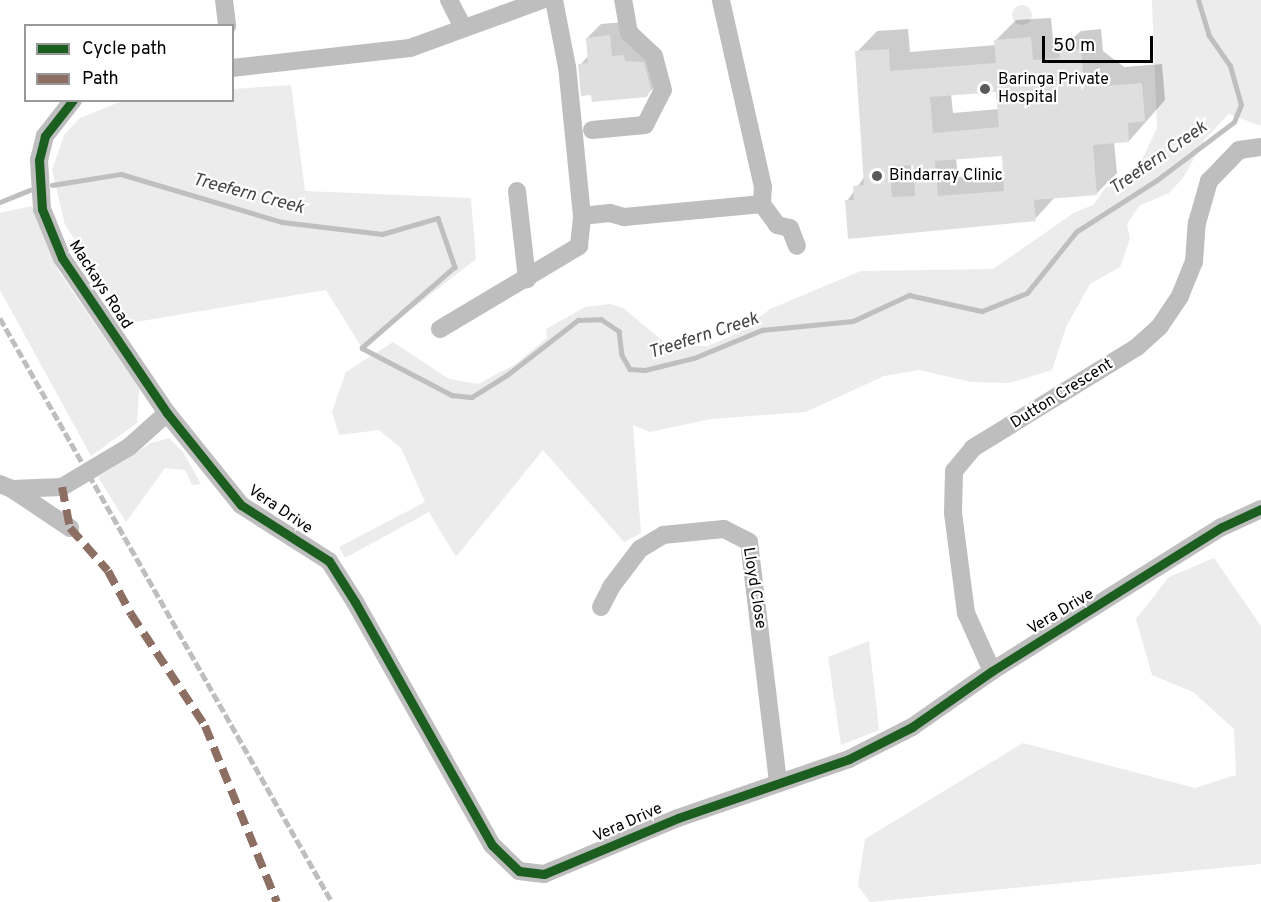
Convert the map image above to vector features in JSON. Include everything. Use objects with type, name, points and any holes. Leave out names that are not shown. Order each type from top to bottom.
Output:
[{"type":"street","points":[[224,0],[227,24]]},
{"type":"street","points":[[449,0],[463,28]]},
{"type":"street","points":[[234,68],[379,54],[410,48],[542,0]]},
{"type":"street","points":[[440,329],[579,246],[582,216],[567,60],[557,31],[554,0]]},
{"type":"street","points":[[592,130],[645,125],[663,90],[654,56],[629,33],[623,0]]},
{"type":"street","points":[[721,0],[763,187],[762,204],[777,225],[790,228],[797,246]]},
{"type":"street","name":"Mackays Road","points":[[71,102],[45,136],[38,184],[42,209],[62,258],[167,413]]},
{"type":"street","name":"Dutton Crescent","points":[[992,671],[966,613],[953,513],[954,471],[974,448],[1137,347],[1160,326],[1180,296],[1194,262],[1197,223],[1209,181],[1239,150],[1261,147]]},
{"type":"street","points":[[518,191],[527,279]]},
{"type":"street","points":[[582,216],[610,213],[624,217],[762,204]]},
{"type":"street","points":[[6,486],[62,487],[129,447],[167,413]]},
{"type":"street","name":"Vera Drive","points":[[167,413],[241,505],[328,561],[355,602],[492,845],[519,871],[544,874],[678,818],[849,759],[912,727],[992,671],[1222,527],[1261,509]]},
{"type":"street","points":[[6,486],[70,528]]},
{"type":"street","name":"Lloyd Close","points":[[601,607],[640,549],[663,535],[724,529],[749,542],[778,783]]},
{"type":"shaded area","points":[[1152,0],[1261,0],[1261,126],[1229,114],[1205,139],[1183,178],[1169,193],[1139,206],[1127,224],[1130,239],[1120,267],[1090,284],[1066,327],[1052,370],[1009,383],[971,382],[919,370],[884,376],[806,412],[711,419],[650,432],[633,425],[641,533],[624,542],[543,450],[456,557],[429,512],[345,558],[339,547],[425,502],[401,448],[379,430],[339,435],[332,412],[346,372],[393,342],[449,379],[478,384],[514,365],[547,338],[546,329],[585,307],[610,304],[623,308],[669,346],[707,346],[739,333],[770,309],[861,271],[993,269],[1075,212],[1093,205],[1106,187],[1126,185],[1139,166],[1157,128]]},
{"type":"shaded area","points":[[1018,5],[1026,5],[1032,11],[1032,19],[1026,25],[1018,25],[1012,19],[1012,11]]},
{"type":"shaded area","points":[[291,85],[305,191],[471,198],[476,259],[362,348],[326,290],[130,323],[65,225],[52,170],[64,135],[80,118],[120,102],[234,102],[234,89]]},
{"type":"shaded area","points":[[32,206],[59,272],[139,388],[137,423],[91,456],[0,290],[0,213]]},
{"type":"shaded area","points":[[169,438],[183,452],[201,484],[192,485],[185,470],[165,468],[126,522],[98,477],[151,443]]},
{"type":"shaded area","points":[[1214,558],[1261,626],[1261,864],[870,902],[858,886],[865,839],[1023,743],[1195,788],[1236,775],[1234,729],[1193,692],[1152,675],[1136,619],[1169,577]]},
{"type":"shaded area","points":[[869,641],[879,730],[841,745],[828,657]]},
{"type":"building","points":[[610,35],[612,56],[624,55],[625,61],[644,62],[651,89],[647,97],[592,102],[591,95],[581,96],[578,64],[588,63],[586,38]]},
{"type":"building","points":[[1031,37],[1033,60],[1060,58],[1059,51],[1081,49],[1083,72],[1103,86],[1142,83],[1145,121],[1128,123],[1129,142],[1093,145],[1097,195],[1034,200],[1036,221],[848,239],[845,200],[854,200],[853,186],[864,185],[855,51],[889,49],[890,71],[996,63],[994,40]],"holes":[[[996,92],[999,127],[933,133],[930,97]],[[1002,156],[1004,191],[938,196],[935,161]],[[913,165],[915,196],[892,197],[890,166]]]},
{"type":"waterway","name":"Treefern Creek","points":[[52,185],[121,174],[282,222],[382,234],[438,218],[455,267],[362,348],[452,395],[472,397],[507,375],[578,320],[601,319],[619,331],[622,355],[630,369],[645,370],[694,358],[762,330],[853,321],[909,295],[982,311],[1027,293],[1076,232],[1157,180],[1234,122],[1241,105],[1230,66],[1209,36],[1198,0]]},
{"type":"waterway","name":"Treefern Creek","points":[[0,202],[30,190]]},
{"type":"railway","points":[[0,318],[332,902]]},
{"type":"marked path","points":[[62,487],[70,528],[108,571],[131,614],[205,726],[277,902]]},
{"type":"cycle path","points":[[71,102],[45,136],[39,160],[42,209],[62,258],[167,413],[241,505],[329,561],[355,602],[492,845],[519,871],[544,874],[678,818],[849,759],[912,727],[992,671],[1222,527],[1261,509]]},
{"type":"place","name":"Baringa Private Hospital","points":[[985,89]]},
{"type":"place","name":"Bindarray Clinic","points":[[877,176]]}]
